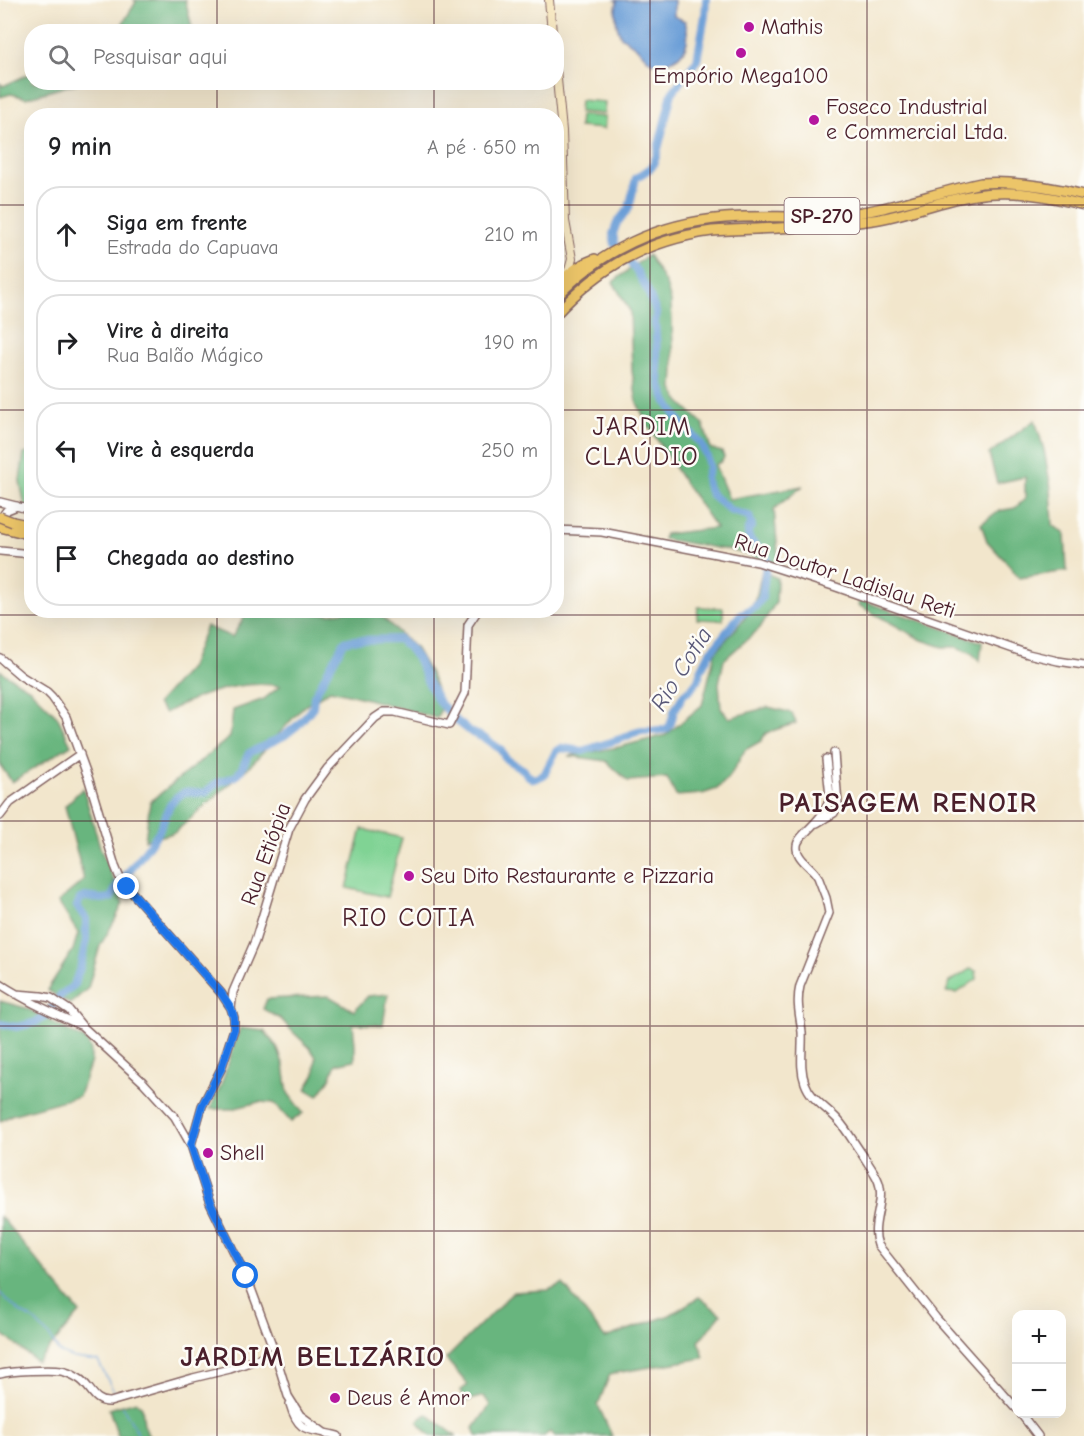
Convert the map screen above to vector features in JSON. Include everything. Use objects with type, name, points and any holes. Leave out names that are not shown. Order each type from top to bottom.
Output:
[{"type":"highway","name":"SP-270","points":[[564,290],[579,276],[627,244],[663,230],[696,222],[725,218],[845,214],[883,208],[981,183],[1034,184],[1084,195]]},
{"type":"highway","name":"SP-270","points":[[564,306],[599,274],[615,264],[635,253],[666,241],[695,234],[875,220],[975,195],[1012,192],[1084,205]]},
{"type":"highway","points":[[564,278],[588,261],[609,255]]},
{"type":"highway","points":[[1,517],[24,531]]},
{"type":"highway","points":[[0,527],[24,526]]},
{"type":"main road","points":[[549,0],[551,24]]},
{"type":"main road","points":[[558,90],[560,108]]},
{"type":"main road","points":[[564,187],[565,220],[571,250],[571,265],[564,278]]},
{"type":"main road","points":[[571,250],[577,257],[588,261]]},
{"type":"street","points":[[1,517],[2,502],[11,495]]},
{"type":"street","points":[[2,502],[24,508]]},
{"type":"street","points":[[1,517],[12,507],[17,506]]},
{"type":"street","name":"Rua Doutor Ladislau Reti","points":[[564,530],[602,532],[762,563],[1028,654],[1084,664]]},
{"type":"street","points":[[1,550],[24,553]]},
{"type":"street","name":"Rua Etiópia","points":[[231,1008],[233,992],[255,941],[289,829],[304,799],[327,769],[375,718],[384,712],[395,712],[449,723],[465,693],[468,625],[473,618]]},
{"type":"street","points":[[0,658],[21,676],[47,692],[66,717],[119,876],[221,993],[231,1008],[234,1029],[225,1059],[202,1106],[191,1145]]},
{"type":"street","points":[[814,824],[834,813],[838,804],[834,753]]},
{"type":"street","points":[[0,816],[10,803],[80,754]]},
{"type":"street","points":[[826,759],[829,801],[825,810],[799,840],[797,848],[800,857],[818,877],[829,913],[798,994],[802,1076],[808,1091],[843,1126],[877,1178],[881,1194],[875,1233],[878,1245],[936,1318],[1012,1402]]},
{"type":"street","points":[[0,984],[82,1026]]},
{"type":"street","points":[[221,993],[233,992]]},
{"type":"street","points":[[16,994],[51,998],[69,1010],[82,1026],[172,1113],[191,1145],[209,1201],[249,1283],[299,1426],[308,1433],[338,1436]]},
{"type":"street","points":[[0,1374],[61,1371],[80,1379],[98,1399],[110,1402],[230,1369],[275,1353]]},
{"type":"street","points":[[288,1396],[298,1412],[326,1434]]},
{"type":"street","points":[[1025,1418],[1038,1436]]},
{"type":"street","points":[[297,1422],[308,1420]]},
{"type":"street","points":[[308,1420],[308,1433]]},
{"type":"green space","points":[[134,0],[185,0],[191,24],[122,24],[136,2]]},
{"type":"green space","points":[[24,76],[24,90],[54,90],[26,98],[11,94],[0,97],[0,83],[3,86]]},
{"type":"green space","points":[[580,100],[605,102],[604,114],[579,112]]},
{"type":"green space","points":[[580,115],[605,117],[604,129],[579,127]]},
{"type":"green space","points":[[648,255],[666,284],[671,301],[673,389],[679,401],[703,424],[711,449],[722,452],[724,457],[722,461],[715,465],[729,499],[803,486],[774,509],[779,564],[734,551],[663,539],[665,534],[716,528],[683,481],[649,427],[637,403],[632,371],[630,311],[613,282]]},
{"type":"green space","points":[[1035,420],[1044,450],[1051,488],[1053,525],[1065,534],[1067,571],[1019,578],[987,541],[981,524],[998,511],[1015,508],[1025,499],[1025,477],[997,483],[989,454]]},
{"type":"green space","points":[[24,454],[24,501],[20,481]]},
{"type":"green space","points":[[762,571],[777,578],[776,602],[760,628],[724,660],[719,683],[721,708],[729,718],[768,707],[792,713],[796,723],[766,733],[761,741],[745,750],[730,776],[717,789],[702,794],[676,796],[667,778],[628,781],[606,761],[569,756],[666,735],[702,705],[715,653],[748,614],[757,594]]},
{"type":"green space","points":[[860,600],[982,642],[980,661],[970,652],[957,647],[943,647],[922,640],[858,605]]},
{"type":"green space","points":[[698,607],[723,608],[723,620],[697,619]]},
{"type":"green space","points":[[244,618],[383,618],[416,649],[432,677],[442,708],[436,718],[330,690],[303,707],[250,766],[174,833],[145,840],[150,802],[230,737],[233,710],[264,699],[280,686],[265,684],[235,686],[206,694],[165,713],[157,704],[190,667],[206,626],[232,637]]},
{"type":"green space","points":[[0,670],[30,689],[57,716],[71,745],[12,782],[0,765]]},
{"type":"green space","points":[[83,788],[101,850],[123,903],[100,946],[88,988],[70,1004],[47,990],[73,950],[78,933],[58,902],[84,880],[65,806]]},
{"type":"green space","points":[[362,829],[402,838],[387,897],[347,888]]},
{"type":"green space","points":[[970,969],[976,971],[977,979],[957,993],[946,992],[950,982]]},
{"type":"green space","points":[[388,994],[383,1025],[353,1024],[355,1060],[336,1064],[330,1079],[318,1096],[306,1089],[315,1074],[316,1057],[281,1019],[263,1009],[267,999],[329,996],[354,1011],[368,996]]},
{"type":"green space","points":[[0,1001],[26,1008],[87,1041],[91,1051],[91,1061],[79,1096],[11,1115],[0,1122]]},
{"type":"green space","points":[[240,1028],[264,1031],[277,1047],[284,1066],[288,1093],[303,1113],[291,1122],[274,1103],[259,1102],[232,1109],[210,1109],[221,1085]]},
{"type":"green space","points":[[0,1216],[80,1313],[37,1362],[0,1332]]},
{"type":"green space","points":[[563,1284],[605,1338],[670,1315],[699,1297],[721,1314],[699,1341],[704,1358],[610,1374],[598,1405],[612,1436],[555,1436],[550,1432],[544,1436],[477,1436],[474,1428],[490,1405],[484,1396],[466,1401],[460,1391],[468,1385],[446,1359],[513,1292],[548,1290]]},
{"type":"green space","points":[[136,1401],[142,1407],[144,1425],[149,1436],[118,1436],[109,1409]]},
{"type":"green space","points":[[427,1414],[456,1436],[431,1436],[417,1421]]},
{"type":"water","points":[[614,0],[674,0],[674,16],[685,21],[687,28],[687,41],[683,51],[679,56],[667,62],[656,64],[651,62],[636,47],[621,37],[616,20],[617,1]]},
{"type":"waterway","name":"Rio Cotia","points":[[0,1024],[17,1027],[34,1023],[45,1017],[60,996],[74,985],[86,940],[86,919],[77,906],[80,899],[85,897],[111,898],[119,883],[158,833],[170,805],[177,797],[185,792],[205,793],[217,783],[236,776],[249,753],[284,736],[298,725],[313,707],[314,696],[344,642],[399,639],[418,660],[439,702],[457,721],[472,733],[500,749],[506,759],[534,779],[544,775],[556,751],[562,748],[583,751],[636,732],[667,729],[684,694],[698,680],[709,654],[740,615],[755,607],[762,598],[767,558],[749,538],[748,529],[752,526],[749,516],[731,511],[711,494],[706,478],[709,467],[701,444],[678,419],[667,402],[660,384],[658,368],[656,312],[638,273],[615,244],[613,234],[617,223],[629,208],[636,178],[652,167],[672,93],[697,60],[706,0]]},
{"type":"waterway","points":[[0,1293],[20,1312],[35,1321],[50,1337],[59,1352],[74,1358],[98,1361],[114,1392]]},
{"type":"waterway","points":[[123,1407],[139,1436]]},
{"type":"place","name":"Mathis","points":[[749,27]]},
{"type":"place","name":"Empório Mega100","points":[[741,53]]},
{"type":"place","name":"Foseco Industrial e Commercial Ltda.","points":[[814,120]]},
{"type":"place","name":"Seu Dito Restaurante e Pizzaria","points":[[409,876]]},
{"type":"place","name":"Shell","points":[[208,1153]]},
{"type":"place","name":"Deus é Amor","points":[[335,1398]]},
{"type":"district","name":"JARDIM CLAÚDIO","points":[[642,442]]},
{"type":"district","name":"PAISAGEM RENOIR","points":[[908,803]]},
{"type":"district","name":"RIO COTIA","points":[[409,918]]},
{"type":"district","name":"JARDIM BELIZÁRIO","points":[[313,1357]]},
{"type":"route","points":[[127,887],[221,993],[231,1008],[234,1029],[221,1069],[202,1106],[191,1145],[205,1192],[246,1276]]}]
